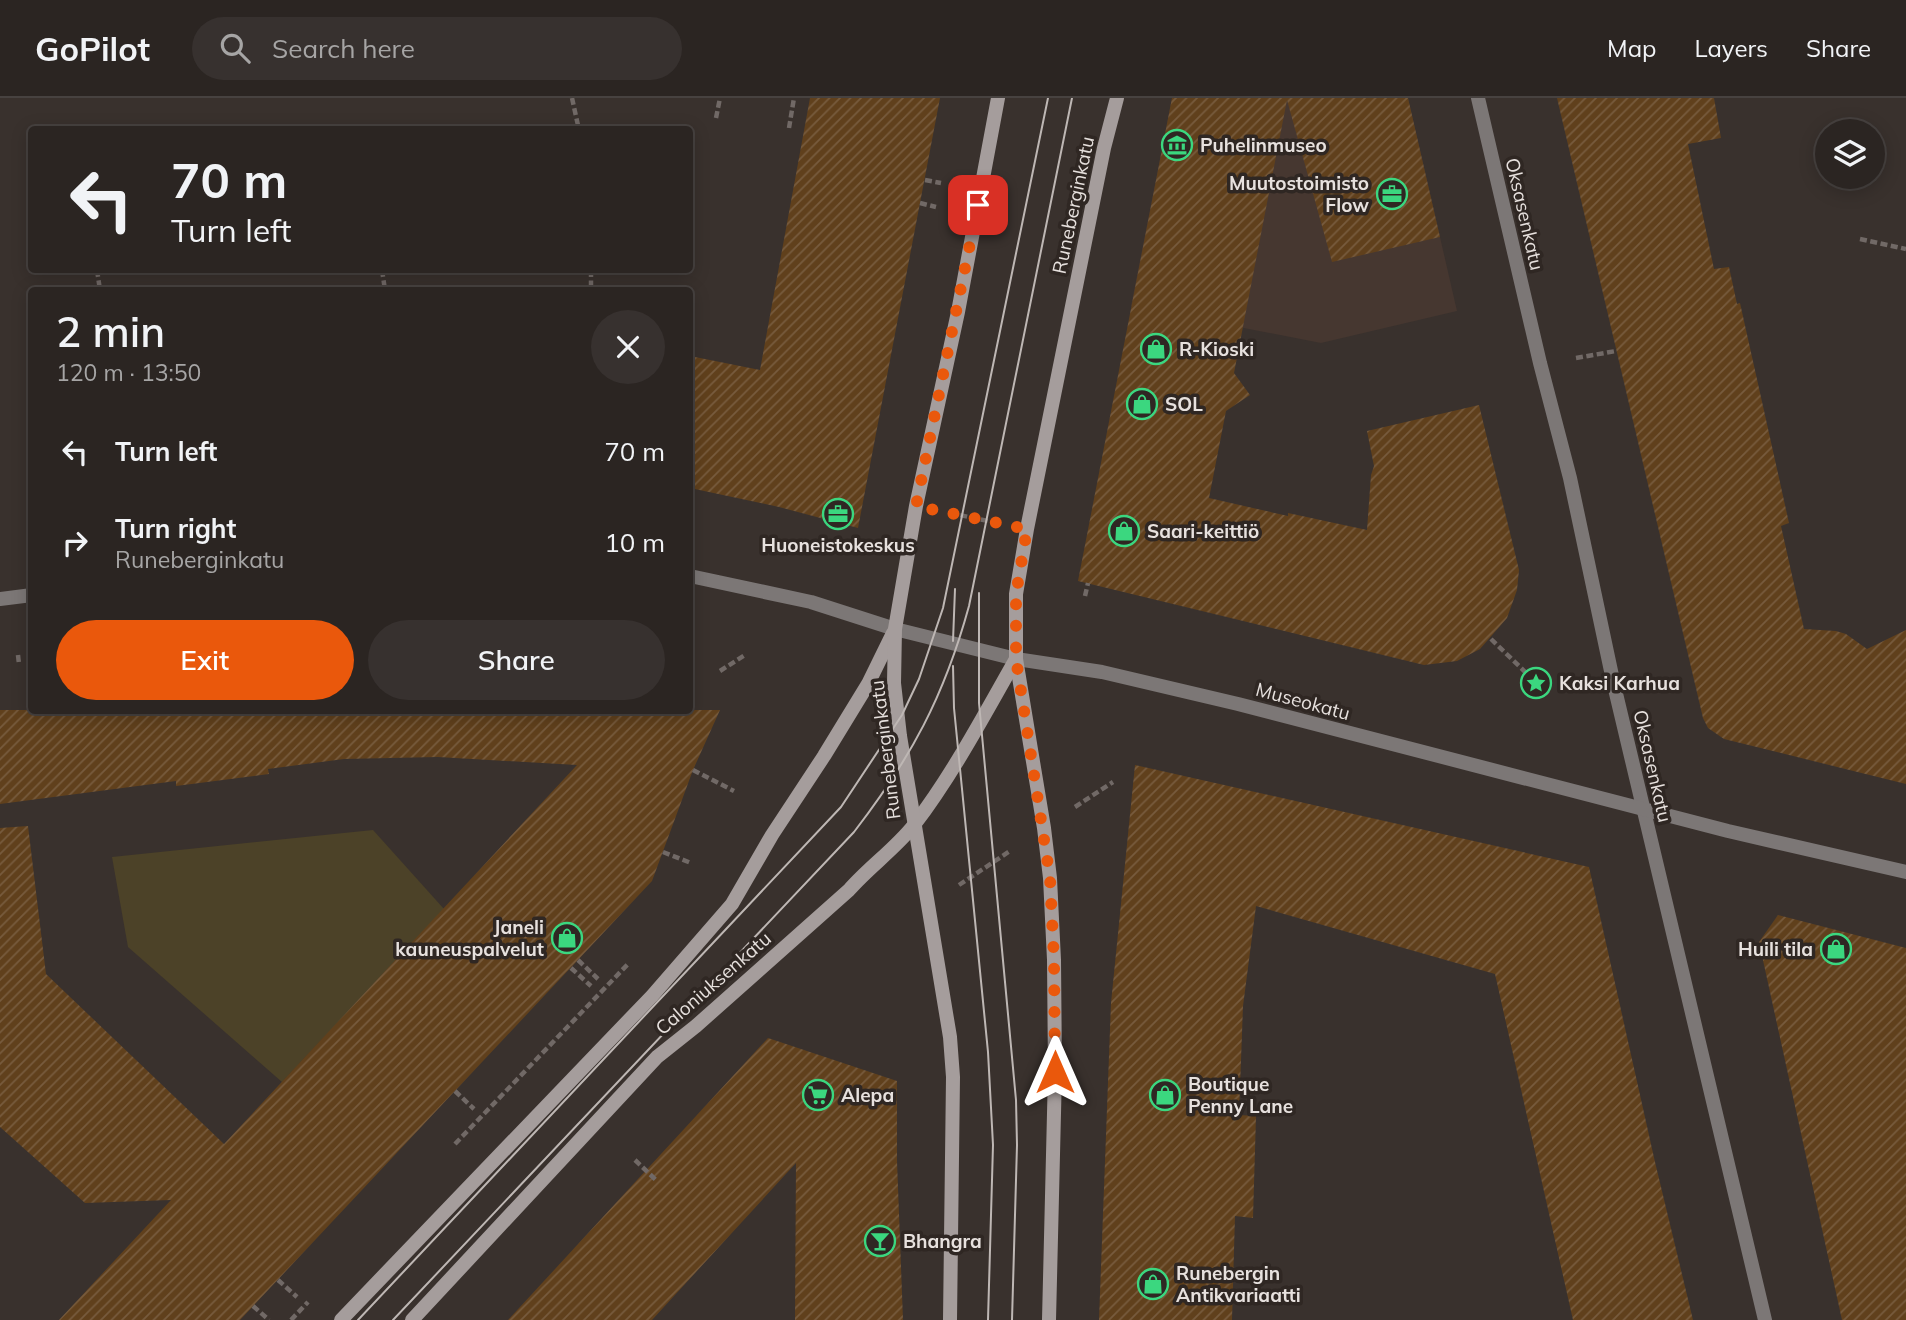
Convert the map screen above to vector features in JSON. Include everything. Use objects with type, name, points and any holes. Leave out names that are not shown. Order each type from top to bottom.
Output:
[{"type":"main road","name":"Runeberginkatu","points":[[950,1320],[953,1077],[950,1037],[913,826],[894,683],[895,629],[916,506],[958,312],[998,98]]},
{"type":"main road","name":"Runeberginkatu","points":[[1048,1320],[1055,1072],[1054,960],[1050,878],[1044,828],[1016,659],[1016,594],[1104,148],[1117,98]]},
{"type":"main road","name":"Caloniuksenkatu","points":[[341,1320],[652,996],[732,904],[772,835],[868,684],[895,629]]},
{"type":"main road","name":"Caloniuksenkatu","points":[[412,1320],[657,1057],[696,1026],[849,890],[913,826],[967,744],[1016,659]]},
{"type":"street","name":"Oksasenkatu","points":[[1478,98],[1570,478],[1614,685],[1765,1320]]},
{"type":"street","name":"Museokatu","points":[[693,577],[811,603],[895,629],[1016,659],[1102,672],[1238,704],[1728,831],[1906,872]]},
{"type":"street","points":[[0,599],[28,596]]},
{"type":"path","points":[[572,98],[578,126]]},
{"type":"path","points":[[716,118],[720,98]]},
{"type":"path","points":[[789,128],[793,98]]},
{"type":"path","points":[[925,180],[941,183]]},
{"type":"path","points":[[920,203],[936,207]]},
{"type":"path","points":[[1860,239],[1906,249]]},
{"type":"path","points":[[916,506],[1027,529]]},
{"type":"path","points":[[1084,596],[1088,583]]},
{"type":"path","points":[[1491,639],[1548,694]]},
{"type":"path","points":[[18,655],[19,664]]},
{"type":"path","points":[[720,671],[745,655]]},
{"type":"path","points":[[694,770],[734,791]]},
{"type":"path","points":[[927,906],[1113,782]]},
{"type":"path","points":[[663,852],[691,863]]},
{"type":"path","points":[[578,960],[598,979]]},
{"type":"path","points":[[571,968],[592,986]]},
{"type":"path","points":[[455,1091],[474,1109]]},
{"type":"path","points":[[635,1160],[657,1181]]},
{"type":"path","points":[[278,1280],[296,1297]]},
{"type":"path","points":[[253,1306],[269,1320]]},
{"type":"shaded area","points":[[1172,98],[1408,98],[1457,311],[1321,343],[1131,306]]},
{"type":"shaded area","points":[[373,830],[444,909],[282,1082],[128,947],[112,857]]},
{"type":"building","points":[[810,98],[940,98],[858,528],[693,489],[693,357],[760,370]]},
{"type":"building","points":[[1172,98],[1408,98],[1440,237],[1332,262],[1287,100],[1234,373],[1250,395],[1226,411],[1209,498],[1367,530],[1374,466],[1367,431],[1479,405],[1519,570],[1517,590],[1507,618],[1480,649],[1457,661],[1424,665],[1078,581]]},
{"type":"building","points":[[1557,98],[1714,98],[1721,138],[1688,144],[1714,269],[1729,267],[1737,304],[1740,303],[1789,523],[1781,526],[1804,629],[1846,634],[1867,649],[1906,630],[1906,784],[1724,739],[1708,728],[1703,718]]},
{"type":"building","points":[[0,710],[28,710],[28,714],[693,714],[693,710],[720,710],[693,770],[652,881],[240,1320],[59,1320],[171,1200],[85,1203],[0,1127],[0,828],[28,826],[46,974],[224,1144],[577,765],[438,757],[344,759],[268,769],[269,774],[176,786],[176,781],[0,804]]},
{"type":"building","points":[[1135,765],[1589,867],[1693,1320],[1573,1320],[1495,974],[1256,906],[1243,1006],[1239,1115],[1256,1116],[1253,1218],[1235,1216],[1232,1320],[1099,1320],[1111,1003]]},
{"type":"building","points":[[1778,915],[1906,948],[1906,1320],[1842,1320],[1759,942]]},
{"type":"building","points":[[768,1038],[897,1081],[903,1320],[795,1320],[796,1163],[652,1320],[508,1320]]},
{"type":"tram line","points":[[358,1320],[841,807],[902,715],[919,679],[943,608],[1048,98]]},
{"type":"tram line","points":[[393,1320],[854,832],[909,752],[937,698],[969,606],[1072,98]]},
{"type":"tram line","points":[[953,641],[955,589]]},
{"type":"tram line","points":[[979,593],[979,703],[1016,1100],[1012,1320]]},
{"type":"tram line","points":[[953,666],[954,708],[988,1052],[993,1145],[988,1320]]},
{"type":"place","name":"Puhelinmuseo","points":[[1177,145]]},
{"type":"place","name":"Muutostoimisto Flow","points":[[1392,194]]},
{"type":"place","name":"R-Kioski","points":[[1156,349]]},
{"type":"place","name":"SOL","points":[[1142,404]]},
{"type":"place","name":"Huoneistokeskus","points":[[838,514]]},
{"type":"place","name":"Saari-keittiö","points":[[1124,531]]},
{"type":"place","name":"Kaksi Karhua","points":[[1536,683]]},
{"type":"place","name":"Janeli kauneuspalvelut","points":[[567,938]]},
{"type":"place","name":"Huili tila","points":[[1836,949]]},
{"type":"place","name":"Alepa","points":[[818,1095]]},
{"type":"place","name":"Boutique Penny Lane","points":[[1165,1095]]},
{"type":"place","name":"Bhangra","points":[[880,1241]]},
{"type":"place","name":"Runebergin Antikvariaatti","points":[[1153,1284]]},
{"type":"route","points":[[978,205],[916,506],[1027,529],[1016,594],[1016,659],[1050,878],[1055,1072]]}]
